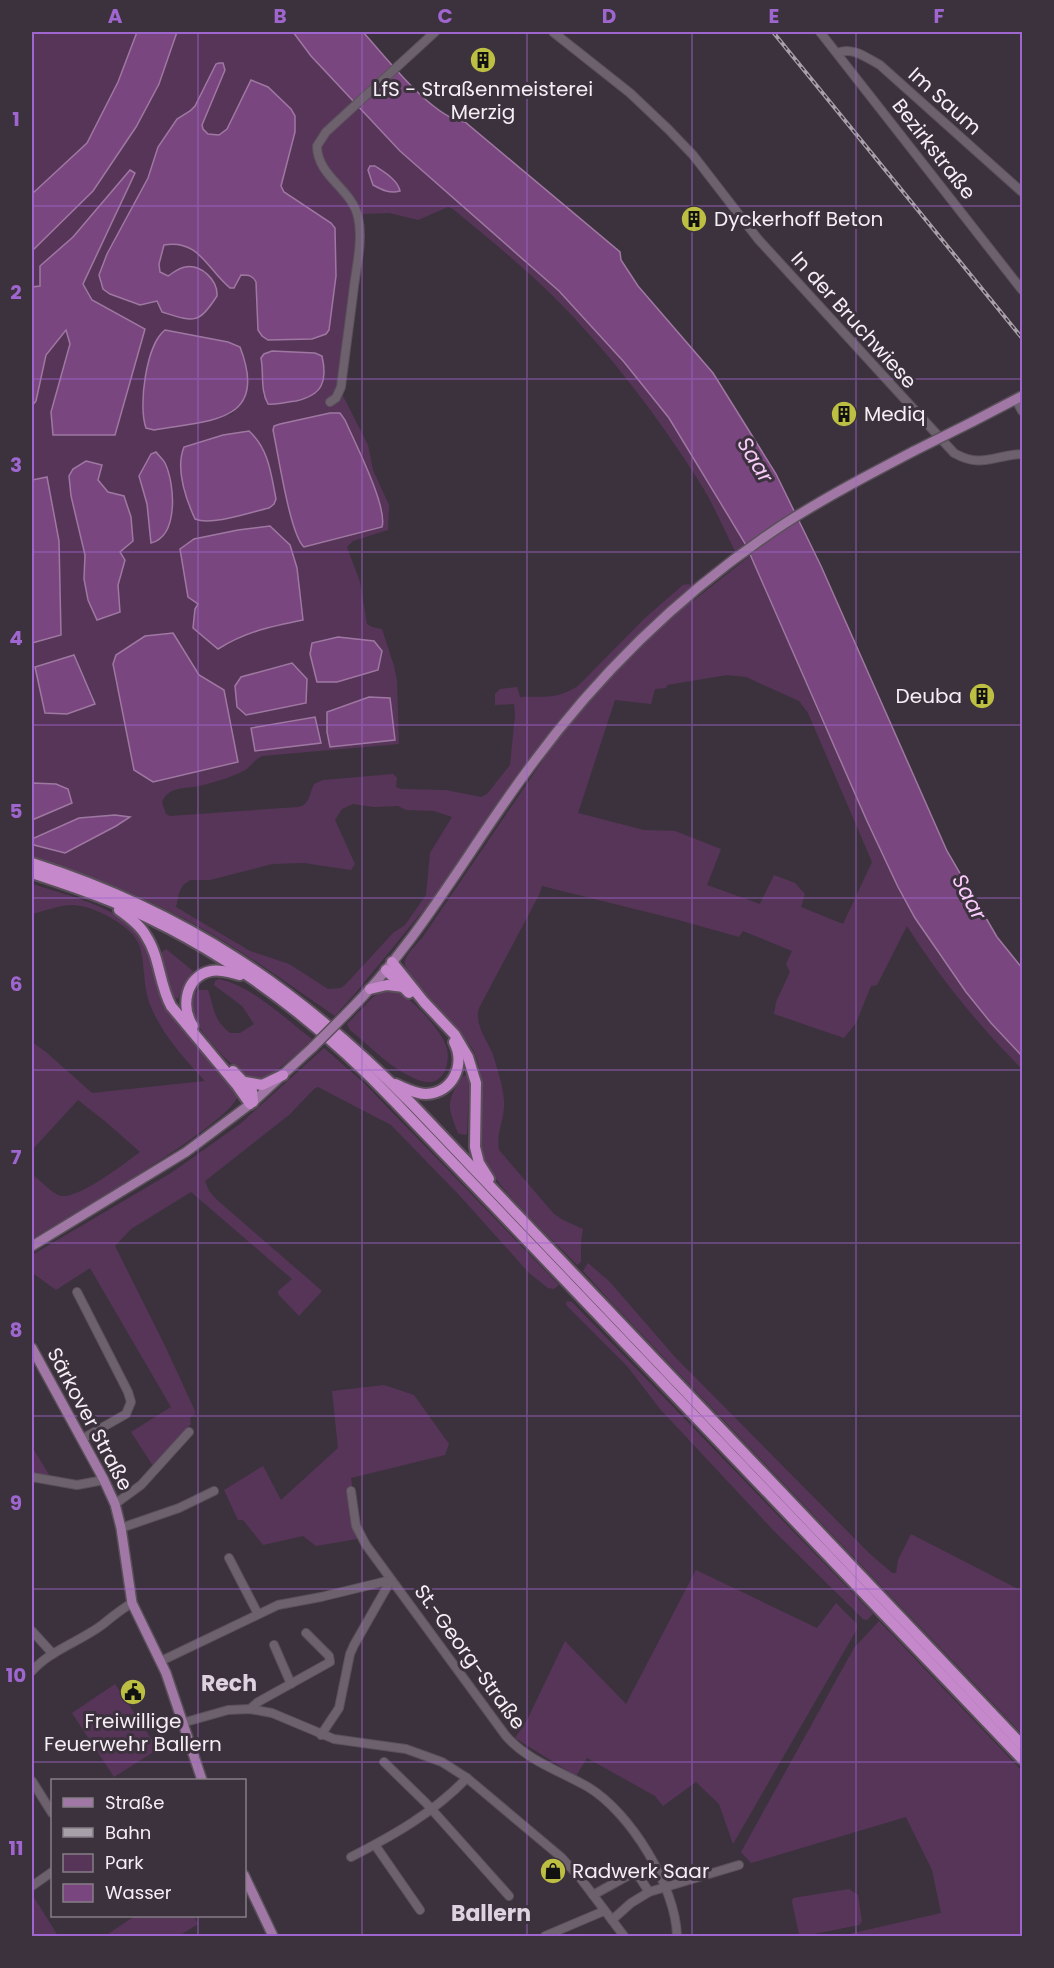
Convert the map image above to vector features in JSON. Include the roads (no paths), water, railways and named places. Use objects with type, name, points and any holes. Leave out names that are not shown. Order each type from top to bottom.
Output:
[{"type":"highway","points":[[32,863],[117,894],[185,927],[259,972],[312,1011],[391,1082],[498,1195],[561,1270]]},
{"type":"highway","points":[[32,873],[102,898],[181,935],[253,979],[304,1017],[362,1069],[578,1287],[874,1597],[1023,1745]]},
{"type":"highway","points":[[102,898],[130,918],[147,936],[152,946],[164,994],[171,1006],[251,1103]]},
{"type":"highway","points":[[389,966],[404,987],[452,1038],[458,1051],[459,1062],[454,1078],[448,1085],[436,1092],[418,1093],[391,1082]]},
{"type":"highway","points":[[389,966],[455,1035],[468,1057],[476,1083],[473,1137],[476,1152],[498,1195]]},
{"type":"highway","points":[[251,1103],[252,1091],[219,1058],[194,1028],[188,1018],[185,1004],[193,983],[208,972],[223,971],[253,979]]},
{"type":"highway","points":[[370,989],[387,985],[404,987]]},
{"type":"highway","points":[[244,1082],[262,1085],[284,1075]]},
{"type":"highway","points":[[895,1618],[1023,1759]]},
{"type":"main road","points":[[32,1246],[168,1164],[251,1103],[313,1047],[370,989],[389,966],[436,903],[537,757],[598,683],[688,597],[784,524],[852,484],[1019,398]]},
{"type":"main road","name":"Särkover Straße","points":[[32,1348],[115,1504],[122,1528],[132,1604],[161,1661],[201,1779]]},
{"type":"main road","points":[[246,1879],[273,1936]]},
{"type":"street","name":"In der Bruchwiese","points":[[553,32],[644,105],[682,143],[744,224],[954,453],[967,460],[978,462],[1023,454]]},
{"type":"street","name":"Bezirkstraße","points":[[820,32],[1022,289]]},
{"type":"street","points":[[330,402],[336,398],[341,387],[356,269],[359,225],[357,213],[350,201],[318,158],[317,146],[320,139],[432,35]]},
{"type":"street","name":"Im Saum","points":[[837,53],[848,50],[859,53],[880,65],[1023,192]]},
{"type":"street","points":[[1019,398],[1023,411]]},
{"type":"street","points":[[77,1292],[131,1402],[126,1414],[82,1439]]},
{"type":"street","points":[[115,1504],[141,1485],[189,1432]]},
{"type":"street","points":[[32,1477],[77,1485],[104,1480]]},
{"type":"street","points":[[122,1528],[179,1508],[214,1491]]},
{"type":"street","name":"St.-Georg-Straße","points":[[351,1491],[354,1515],[360,1535],[510,1740],[532,1758],[588,1788],[619,1812],[648,1852],[664,1888],[677,1936]]},
{"type":"street","points":[[229,1558],[258,1614]]},
{"type":"street","points":[[321,1735],[339,1708],[354,1645],[391,1580]]},
{"type":"street","name":"St.-Georg-Straße","points":[[161,1661],[287,1602],[321,1597],[391,1580]]},
{"type":"street","points":[[32,1671],[53,1654],[132,1604]]},
{"type":"street","points":[[32,1631],[53,1654]]},
{"type":"street","points":[[250,1709],[258,1702],[330,1662],[329,1656],[306,1633]]},
{"type":"street","points":[[274,1645],[291,1684]]},
{"type":"street","points":[[182,1723],[228,1710],[250,1709],[272,1713],[321,1735],[346,1741],[397,1747],[442,1762],[467,1778],[561,1857],[624,1936]]},
{"type":"street","points":[[384,1762],[432,1810],[509,1896]]},
{"type":"street","points":[[351,1857],[432,1810],[467,1778]]},
{"type":"street","points":[[32,1781],[51,1811]]},
{"type":"street","points":[[375,1845],[420,1910]]},
{"type":"street","points":[[612,1920],[631,1903],[649,1892],[739,1865]]},
{"type":"street","points":[[32,1886],[51,1873]]},
{"type":"street","points":[[592,1895],[631,1874],[640,1878],[649,1892]]},
{"type":"street","points":[[545,1936],[604,1911]]},
{"type":"water","points":[[137,32],[177,32],[159,84],[136,127],[93,191],[32,251],[32,194],[87,143],[118,82]]},
{"type":"water","name":"Saar","points":[[293,32],[363,32],[424,98],[452,118],[465,122],[620,252],[621,260],[638,286],[713,373],[776,474],[821,566],[947,851],[997,937],[1022,968],[1022,1056],[966,992],[915,918],[867,821],[746,545],[669,418],[624,362],[559,291],[400,151],[311,56]]},
{"type":"water","points":[[223,63],[225,70],[202,125],[208,134],[219,135],[227,129],[251,80],[268,87],[291,109],[295,116],[295,132],[281,186],[284,192],[335,228],[336,276],[329,330],[326,334],[312,339],[268,340],[258,330],[256,282],[253,278],[241,275],[234,288],[230,288],[202,257],[176,244],[164,245],[159,264],[160,272],[168,276],[178,269],[197,268],[212,279],[217,290],[217,296],[200,316],[188,319],[162,312],[157,301],[140,305],[110,294],[103,289],[99,275],[107,254],[148,178],[158,147],[177,119],[195,106],[216,64]]},
{"type":"water","points":[[370,166],[375,166],[390,177],[397,183],[400,191],[389,192],[373,185],[368,170]]},
{"type":"water","points":[[130,170],[135,173],[83,284],[92,300],[145,329],[115,435],[53,435],[51,412],[70,344],[66,330],[46,355],[36,401],[32,406],[32,287],[40,286],[40,266],[73,237]]},
{"type":"water","points":[[165,330],[228,342],[240,347],[247,372],[247,391],[240,404],[228,414],[213,420],[154,430],[146,428],[143,406],[145,376],[153,348],[158,337]]},
{"type":"water","points":[[272,351],[315,353],[322,356],[324,373],[321,386],[305,398],[268,404],[263,388],[261,358]]},
{"type":"water","points":[[330,413],[340,413],[345,420],[375,490],[383,518],[382,527],[304,547],[289,511],[273,430],[274,426],[280,424]]},
{"type":"water","points":[[249,431],[261,446],[268,462],[276,499],[274,504],[269,508],[221,520],[195,519],[181,474],[181,456],[184,447],[223,435]]},
{"type":"water","points":[[156,452],[168,472],[172,508],[166,530],[160,538],[151,543],[147,504],[139,476],[151,454]]},
{"type":"water","points":[[86,461],[102,465],[98,480],[108,492],[124,496],[131,517],[133,541],[120,552],[125,560],[118,585],[120,612],[97,620],[88,600],[84,579],[85,555],[71,496],[69,476],[73,469]]},
{"type":"water","points":[[47,477],[59,541],[61,635],[32,643],[32,480]]},
{"type":"water","points":[[270,526],[290,545],[297,568],[303,620],[249,634],[218,649],[193,628],[195,609],[198,604],[188,597],[180,549],[194,539]]},
{"type":"water","points":[[173,633],[199,675],[224,690],[238,762],[153,782],[134,770],[113,664],[116,655],[145,636]]},
{"type":"water","points":[[338,637],[374,641],[382,651],[378,670],[337,682],[317,682],[310,654],[312,643]]},
{"type":"water","points":[[74,655],[95,704],[67,714],[45,713],[35,667]]},
{"type":"water","points":[[292,663],[307,679],[306,703],[246,715],[237,707],[235,686],[241,677]]},
{"type":"water","points":[[369,697],[390,698],[395,740],[330,747],[327,712]]},
{"type":"water","points":[[315,717],[321,743],[255,751],[251,728]]},
{"type":"water","points":[[32,783],[56,784],[68,789],[72,803],[32,820]]},
{"type":"water","points":[[115,815],[130,817],[65,853],[34,845],[32,842],[34,838],[79,818]]},
{"type":"railway","points":[[773,32],[1022,338]]},
{"type":"place","name":"LfS - Straßenmeisterei Merzig","points":[[483,60]]},
{"type":"place","name":"Dyckerhoff Beton","points":[[694,219]]},
{"type":"place","name":"Mediq","points":[[844,414]]},
{"type":"place","name":"Deuba","points":[[982,696]]},
{"type":"place","name":"Freiwillige Feuerwehr Ballern","points":[[133,1692]]},
{"type":"place","name":"Radwerk Saar","points":[[553,1871]]},
{"type":"district","name":"Rech","points":[[229,1683]]},
{"type":"district","name":"Ballern","points":[[491,1913]]}]
